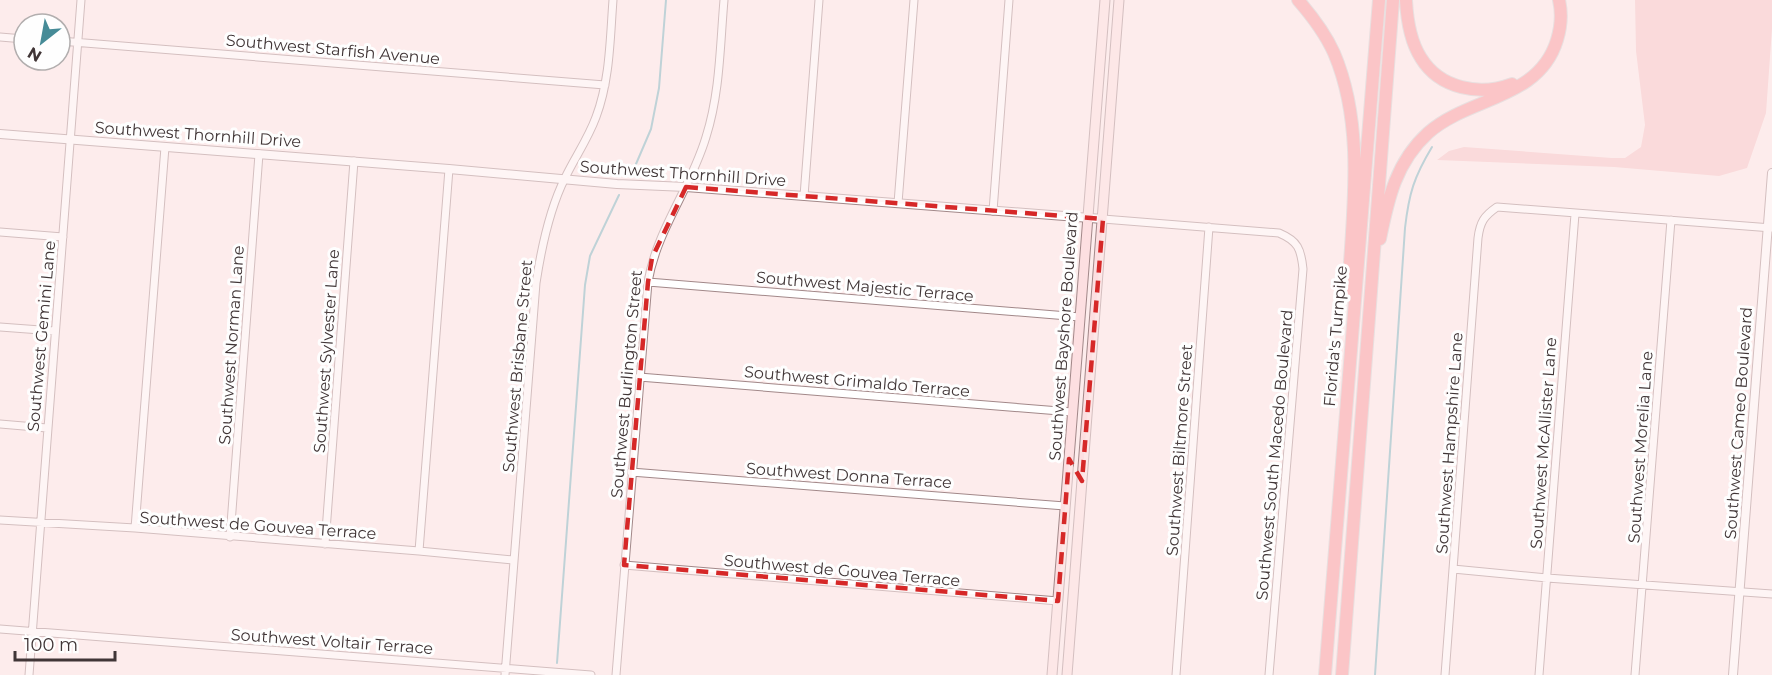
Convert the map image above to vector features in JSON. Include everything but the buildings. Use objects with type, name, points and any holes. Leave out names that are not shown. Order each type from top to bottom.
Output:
[{"type":"highway","points":[[1298,0],[1315,20],[1334,53],[1349,105],[1354,161],[1346,337],[1348,380]]},
{"type":"highway","name":"Florida's Turnpike","points":[[1325,675],[1379,0]]},
{"type":"highway","name":"Florida's Turnpike","points":[[1342,675],[1393,0]]},
{"type":"highway","points":[[1406,0],[1409,30],[1421,58],[1431,71],[1460,88],[1491,90],[1511,85],[1524,77],[1539,62],[1548,46],[1553,28],[1551,0]]},
{"type":"highway","points":[[1374,270],[1392,187],[1410,152],[1444,120],[1512,91],[1531,80],[1544,68],[1561,29],[1558,0]]},
{"type":"main road","name":"Southwest Bayshore Boulevard","points":[[1052,675],[1105,0]]},
{"type":"main road","name":"Southwest Bayshore Boulevard","points":[[1067,675],[1119,0]]},
{"type":"main road","points":[[1078,335],[1083,341],[1080,382],[1082,388],[1089,391]]},
{"type":"main road","points":[[1072,412],[1082,426],[1077,473],[1082,481]]},
{"type":"street","name":"Southwest Gemini Lane","points":[[28,675],[81,0]]},
{"type":"street","name":"Southwest Brisbane Street","points":[[505,672],[536,284],[542,243],[564,179],[585,143],[597,116],[609,58],[613,0]]},
{"type":"street","name":"Southwest Burlington Street","points":[[616,675],[648,282],[652,258],[686,187],[706,137],[713,112],[724,0]]},
{"type":"street","points":[[804,196],[819,0]]},
{"type":"street","points":[[898,203],[914,0]]},
{"type":"street","points":[[993,211],[1009,0]]},
{"type":"street","name":"Southwest Starfish Avenue","points":[[72,42],[605,85]]},
{"type":"street","name":"Southwest Thornhill Drive","points":[[0,134],[1209,227],[1279,233],[1292,239]]},
{"type":"street","points":[[135,528],[165,147]]},
{"type":"street","name":"Southwest Norman Lane","points":[[230,537],[259,154]]},
{"type":"street","name":"Southwest Sylvester Lane","points":[[325,543],[354,161]]},
{"type":"street","points":[[419,551],[449,169]]},
{"type":"street","name":"Southwest Cameo Boulevard","points":[[1733,675],[1770,228],[1772,173]]},
{"type":"street","name":"Southwest Hampshire Lane","points":[[1445,675],[1480,224],[1485,216],[1497,207],[1575,214]]},
{"type":"street","points":[[1575,214],[1770,228]]},
{"type":"street","name":"Southwest McAllister Lane","points":[[1539,675],[1575,214]]},
{"type":"street","name":"Southwest Morelia Lane","points":[[1635,675],[1671,220]]},
{"type":"street","name":"Southwest Biltmore Street","points":[[1176,675],[1209,227]]},
{"type":"street","points":[[0,232],[63,237]]},
{"type":"street","name":"Southwest South Macedo Boulevard","points":[[1269,675],[1303,269],[1301,253],[1292,239]]},
{"type":"street","name":"Southwest Majestic Terrace","points":[[648,282],[1080,317]]},
{"type":"street","points":[[0,327],[54,331]]},
{"type":"street","name":"Southwest Grimaldo Terrace","points":[[639,377],[1072,412]]},
{"type":"street","points":[[0,424],[47,428]]},
{"type":"street","name":"Southwest Donna Terrace","points":[[631,472],[1065,506]]},
{"type":"street","name":"Southwest de Gouvea Terrace","points":[[0,520],[135,528],[513,560]]},
{"type":"street","name":"Southwest de Gouvea Terrace","points":[[624,565],[1058,601]]},
{"type":"street","points":[[1453,569],[1772,594]]},
{"type":"street","name":"Southwest Voltair Terrace","points":[[0,629],[505,672],[591,675]]},
{"type":"highlighted area","points":[[686,187],[1103,219],[1082,481],[1069,459],[1058,601],[624,565],[648,282],[652,258]]},
{"type":"shaded area","points":[[1635,0],[1772,0],[1766,113],[1747,168],[1719,176],[1614,167],[1437,160],[1449,151],[1464,147],[1625,158],[1641,147],[1645,125],[1636,51]]},
{"type":"waterway","points":[[633,171],[651,129],[659,88],[666,0]]},
{"type":"waterway","points":[[1375,675],[1405,228],[1413,186],[1432,147]]},
{"type":"waterway","points":[[557,663],[585,285],[590,256],[619,195]]}]
